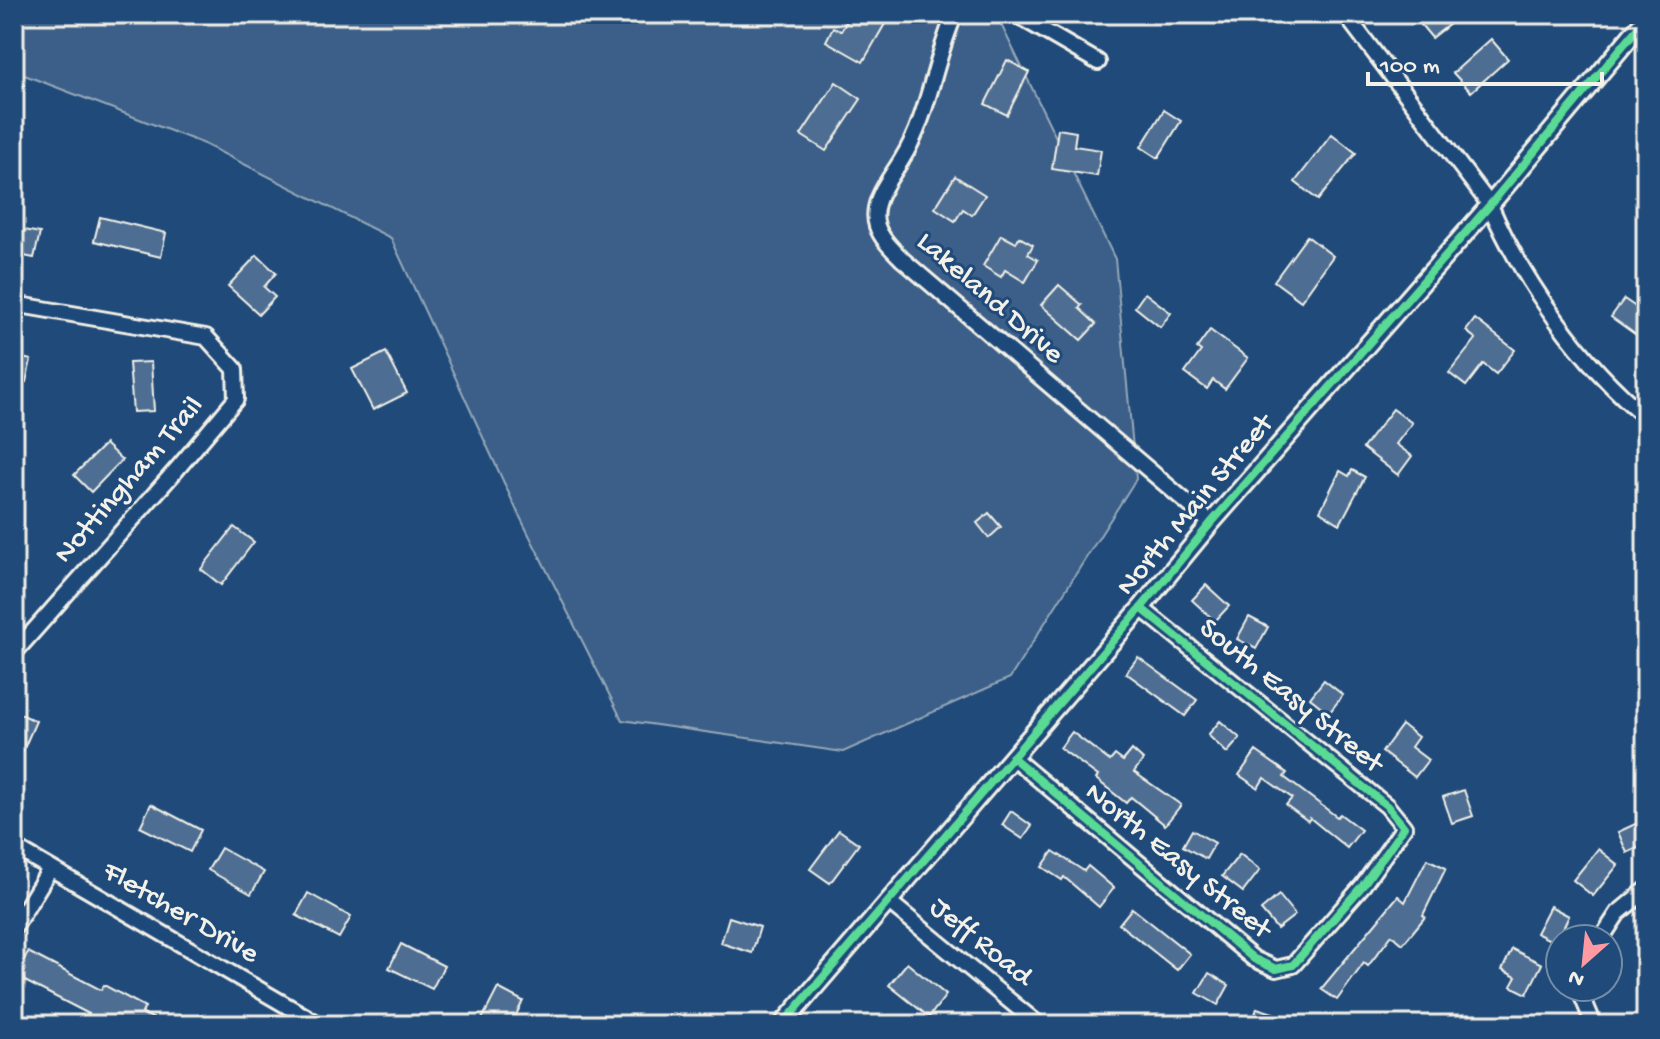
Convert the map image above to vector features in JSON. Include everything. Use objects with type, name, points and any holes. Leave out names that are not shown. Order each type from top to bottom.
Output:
[{"type":"street","name":"Lakeland Drive","points":[[955,14],[914,135],[877,201],[876,225],[903,260],[1211,523]]},
{"type":"street","points":[[1015,14],[1098,62]]},
{"type":"street","points":[[1345,14],[1490,205],[1502,232],[1557,321],[1585,357],[1646,417]]},
{"type":"street","name":"North Main Street","points":[[782,1025],[1211,523],[1490,205],[1646,18]]},
{"type":"street","name":"Nottingham Trail","points":[[14,304],[206,337],[235,369],[236,399],[14,653]]},
{"type":"street","name":"South Easy Street","points":[[1141,608],[1387,806],[1404,827]]},
{"type":"street","name":"North Easy Street","points":[[1012,757],[1254,959],[1276,969],[1293,965],[1363,885],[1404,827]]},
{"type":"street","name":"Fletcher Drive","points":[[14,847],[320,1025]]},
{"type":"street","points":[[14,928],[50,869]]},
{"type":"street","points":[[1611,923],[1618,913],[1646,890]]},
{"type":"street","name":"Jeff Road","points":[[888,901],[1039,1025]]},
{"type":"street","points":[[1585,1003],[1594,1025]]},
{"type":"shaded area","points":[[14,14],[996,14],[1115,259],[1136,479],[1010,678],[843,752],[622,720],[517,511],[391,238],[202,143],[14,71]]},
{"type":"building","points":[[851,14],[873,14],[886,22],[863,62],[826,41],[833,27],[841,31]]},
{"type":"building","points":[[1412,14],[1444,14],[1451,23],[1432,38]]},
{"type":"building","points":[[1491,39],[1508,59],[1471,92],[1453,73]]},
{"type":"building","points":[[1007,60],[1029,72],[1007,115],[985,104]]},
{"type":"building","points":[[836,82],[861,99],[826,151],[801,135]]},
{"type":"building","points":[[1164,110],[1181,121],[1158,158],[1141,147]]},
{"type":"building","points":[[1058,129],[1076,132],[1074,146],[1101,150],[1097,176],[1052,169]]},
{"type":"building","points":[[1332,134],[1356,153],[1318,200],[1295,182]]},
{"type":"building","points":[[955,176],[985,195],[972,215],[963,209],[955,221],[935,208]]},
{"type":"building","points":[[100,217],[166,233],[161,257],[94,241]]},
{"type":"building","points":[[14,228],[40,233],[34,258],[14,254]]},
{"type":"building","points":[[1001,235],[1016,243],[1019,237],[1033,245],[1028,254],[1038,260],[1025,282],[1005,270],[1001,277],[983,266]]},
{"type":"building","points":[[1307,236],[1333,256],[1301,301],[1274,281]]},
{"type":"building","points":[[257,255],[276,273],[264,287],[275,297],[259,314],[228,286]]},
{"type":"building","points":[[1059,285],[1082,305],[1079,308],[1096,324],[1081,340],[1041,305]]},
{"type":"building","points":[[1145,293],[1171,313],[1160,327],[1135,307]]},
{"type":"building","points":[[1624,299],[1646,314],[1646,342],[1611,317]]},
{"type":"building","points":[[1475,319],[1515,350],[1496,374],[1483,364],[1466,386],[1449,373],[1476,339],[1466,331]]},
{"type":"building","points":[[1210,330],[1248,358],[1225,389],[1213,380],[1207,389],[1185,373],[1201,351],[1197,348]]},
{"type":"building","points":[[386,352],[407,393],[373,410],[352,369]]},
{"type":"building","points":[[14,356],[31,360],[26,382],[14,379]]},
{"type":"building","points":[[151,362],[154,411],[133,412],[129,363]]},
{"type":"building","points":[[1393,409],[1412,423],[1396,444],[1412,456],[1398,475],[1363,448]]},
{"type":"building","points":[[105,444],[122,460],[91,492],[74,475]]},
{"type":"building","points":[[1352,470],[1365,477],[1340,524],[1320,511],[1340,471],[1349,476]]},
{"type":"building","points":[[989,513],[1001,527],[989,538],[977,523]]},
{"type":"building","points":[[234,527],[254,542],[221,585],[201,569]]},
{"type":"building","points":[[1206,585],[1229,606],[1215,621],[1192,600]]},
{"type":"building","points":[[1249,617],[1268,627],[1256,649],[1237,639]]},
{"type":"building","points":[[1138,657],[1197,700],[1185,716],[1126,673]]},
{"type":"building","points":[[1324,680],[1343,695],[1329,713],[1310,698]]},
{"type":"building","points":[[14,711],[36,721],[14,771]]},
{"type":"building","points":[[1220,721],[1240,738],[1227,753],[1208,735]]},
{"type":"building","points":[[1402,725],[1418,737],[1411,747],[1428,760],[1415,777],[1382,752]]},
{"type":"building","points":[[1072,732],[1110,761],[1115,755],[1123,761],[1132,750],[1143,760],[1134,772],[1181,805],[1165,825],[1131,797],[1126,803],[1096,779],[1098,776],[1060,748]]},
{"type":"building","points":[[1256,751],[1287,773],[1284,777],[1337,817],[1340,814],[1361,830],[1347,848],[1310,818],[1308,821],[1286,805],[1292,798],[1264,778],[1258,788],[1239,775]]},
{"type":"building","points":[[1464,790],[1473,816],[1452,823],[1443,797]]},
{"type":"building","points":[[151,804],[201,830],[190,852],[140,827]]},
{"type":"building","points":[[1011,811],[1032,826],[1023,839],[1002,825]]},
{"type":"building","points":[[1646,819],[1646,844],[1627,853],[1618,832]]},
{"type":"building","points":[[839,830],[859,844],[830,883],[810,869]]},
{"type":"building","points":[[1192,830],[1215,843],[1206,859],[1183,846]]},
{"type":"building","points":[[221,848],[264,872],[251,894],[208,870]]},
{"type":"building","points":[[1598,849],[1618,865],[1593,896],[1573,880]]},
{"type":"building","points":[[1053,851],[1084,871],[1088,866],[1114,888],[1099,907],[1064,877],[1062,880],[1042,867]]},
{"type":"building","points":[[1240,854],[1260,870],[1243,892],[1222,876]]},
{"type":"building","points":[[1427,859],[1446,868],[1423,915],[1425,917],[1403,944],[1392,935],[1368,966],[1364,963],[1337,1000],[1321,989],[1398,896],[1405,902]]},
{"type":"building","points":[[308,893],[351,917],[339,938],[296,915]]},
{"type":"building","points":[[1279,895],[1295,915],[1277,929],[1261,910]]},
{"type":"building","points":[[1550,906],[1569,916],[1566,923],[1544,923],[1544,937],[1536,933]]},
{"type":"building","points":[[1132,908],[1190,954],[1177,970],[1119,924]]},
{"type":"building","points":[[729,917],[760,927],[752,953],[721,943]]},
{"type":"building","points":[[401,944],[444,966],[432,989],[389,968]]},
{"type":"building","points":[[1512,949],[1542,964],[1527,994],[1511,986],[1516,977],[1502,970]]},
{"type":"building","points":[[28,952],[101,990],[104,985],[145,1007],[142,1013],[167,1025],[83,1025],[89,1014],[15,976]]},
{"type":"building","points":[[907,963],[946,995],[929,1017],[889,985]]},
{"type":"building","points":[[1209,973],[1229,985],[1218,1005],[1197,993]]},
{"type":"building","points":[[498,988],[523,1001],[511,1025],[479,1025]]},
{"type":"building","points":[[1257,1008],[1301,1022],[1301,1025],[1252,1025]]},
{"type":"cycle path","points":[[782,1025],[1211,523],[1490,205],[1646,18]]},
{"type":"cycle path","points":[[1012,757],[1254,959],[1276,969],[1293,965],[1363,885],[1404,827],[1387,806],[1141,608]]}]
